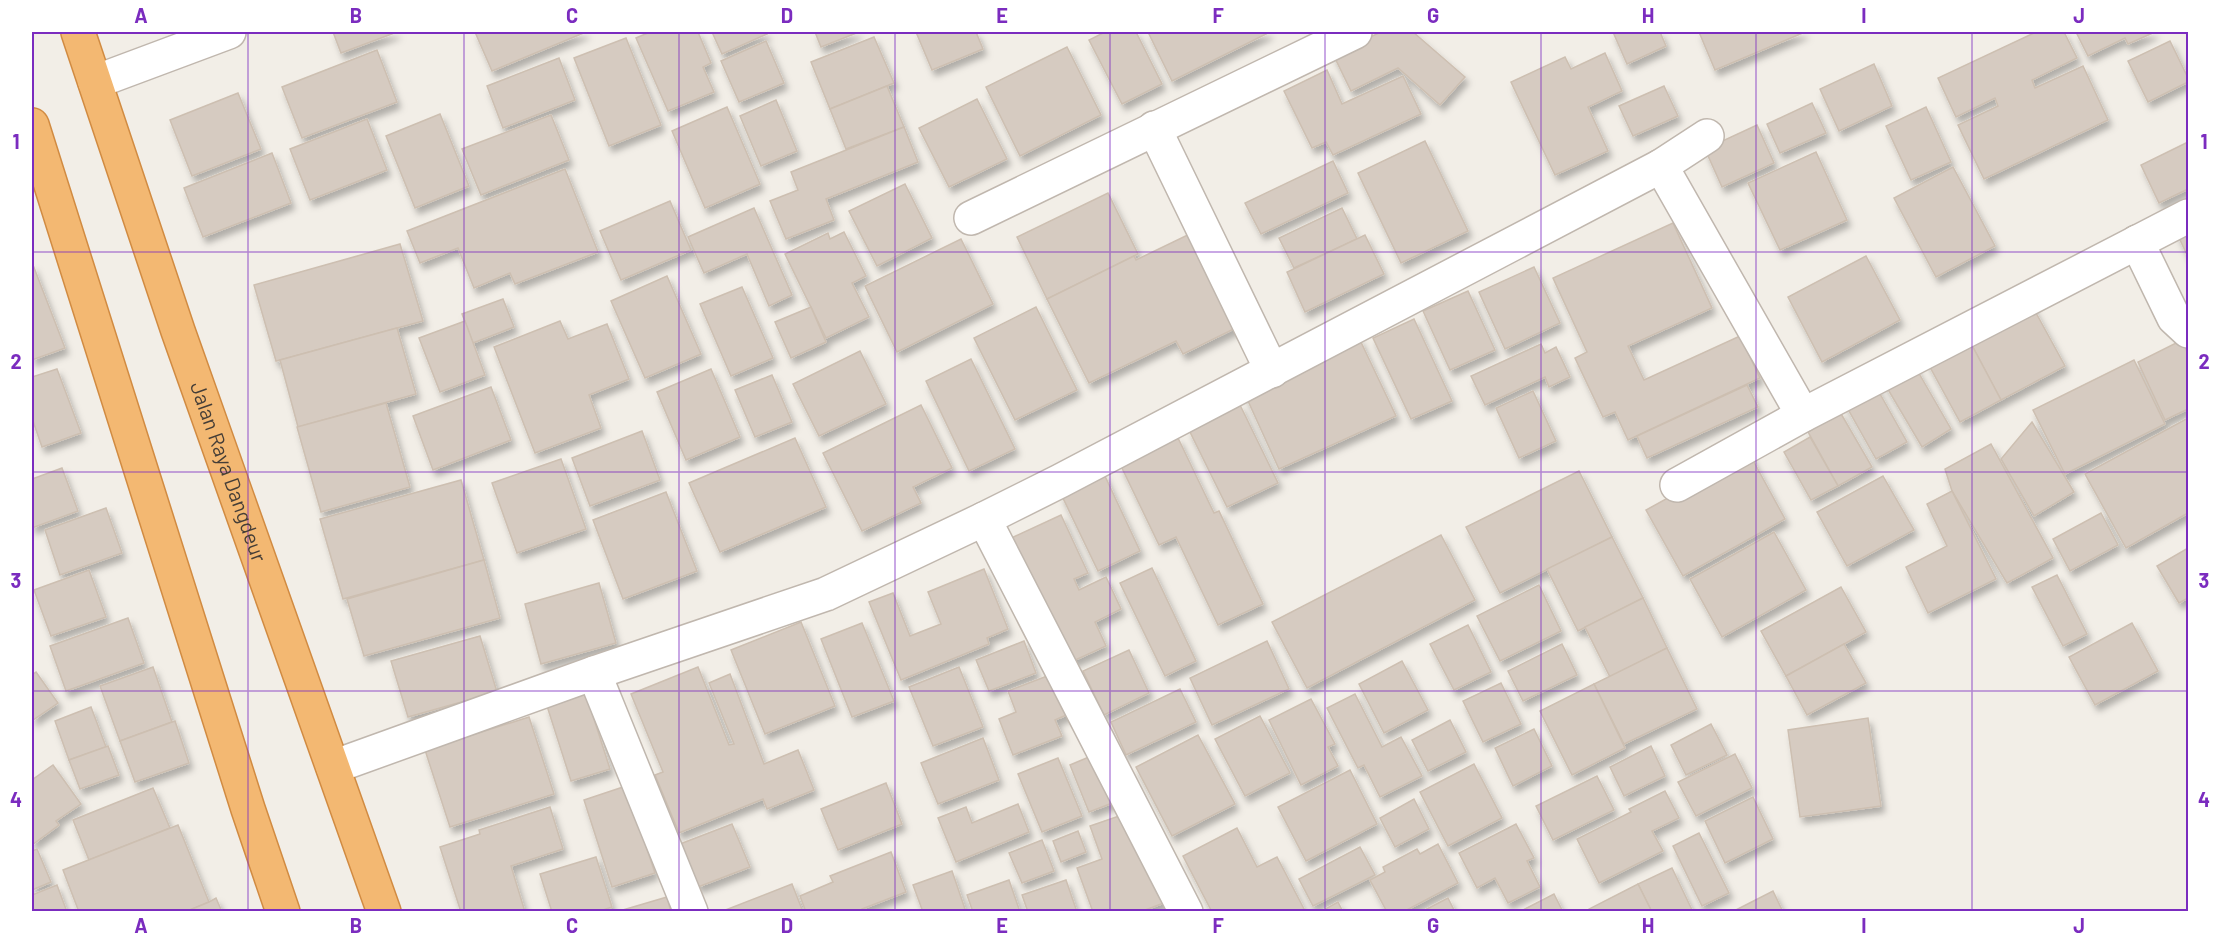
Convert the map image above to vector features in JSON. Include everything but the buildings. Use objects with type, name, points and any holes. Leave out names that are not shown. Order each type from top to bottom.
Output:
[{"type":"highway","name":"Jalan Raya Dangdeur","points":[[78,32],[182,342],[384,912]]},
{"type":"highway","points":[[32,124],[248,809],[283,912]]},
{"type":"street","points":[[95,82],[229,32]]},
{"type":"street","points":[[971,218],[1355,32]]},
{"type":"street","points":[[1154,128],[1272,370]]},
{"type":"street","points":[[333,767],[594,672],[826,594],[984,519],[1272,370],[1661,166],[1707,136]]},
{"type":"street","points":[[1661,166],[1803,415]]},
{"type":"street","points":[[1677,485],[1803,415],[2188,216]]},
{"type":"street","points":[[2137,242],[2174,318],[2188,331]]},
{"type":"street","points":[[984,519],[1186,912]]},
{"type":"street","points":[[594,672],[691,912]]}]
